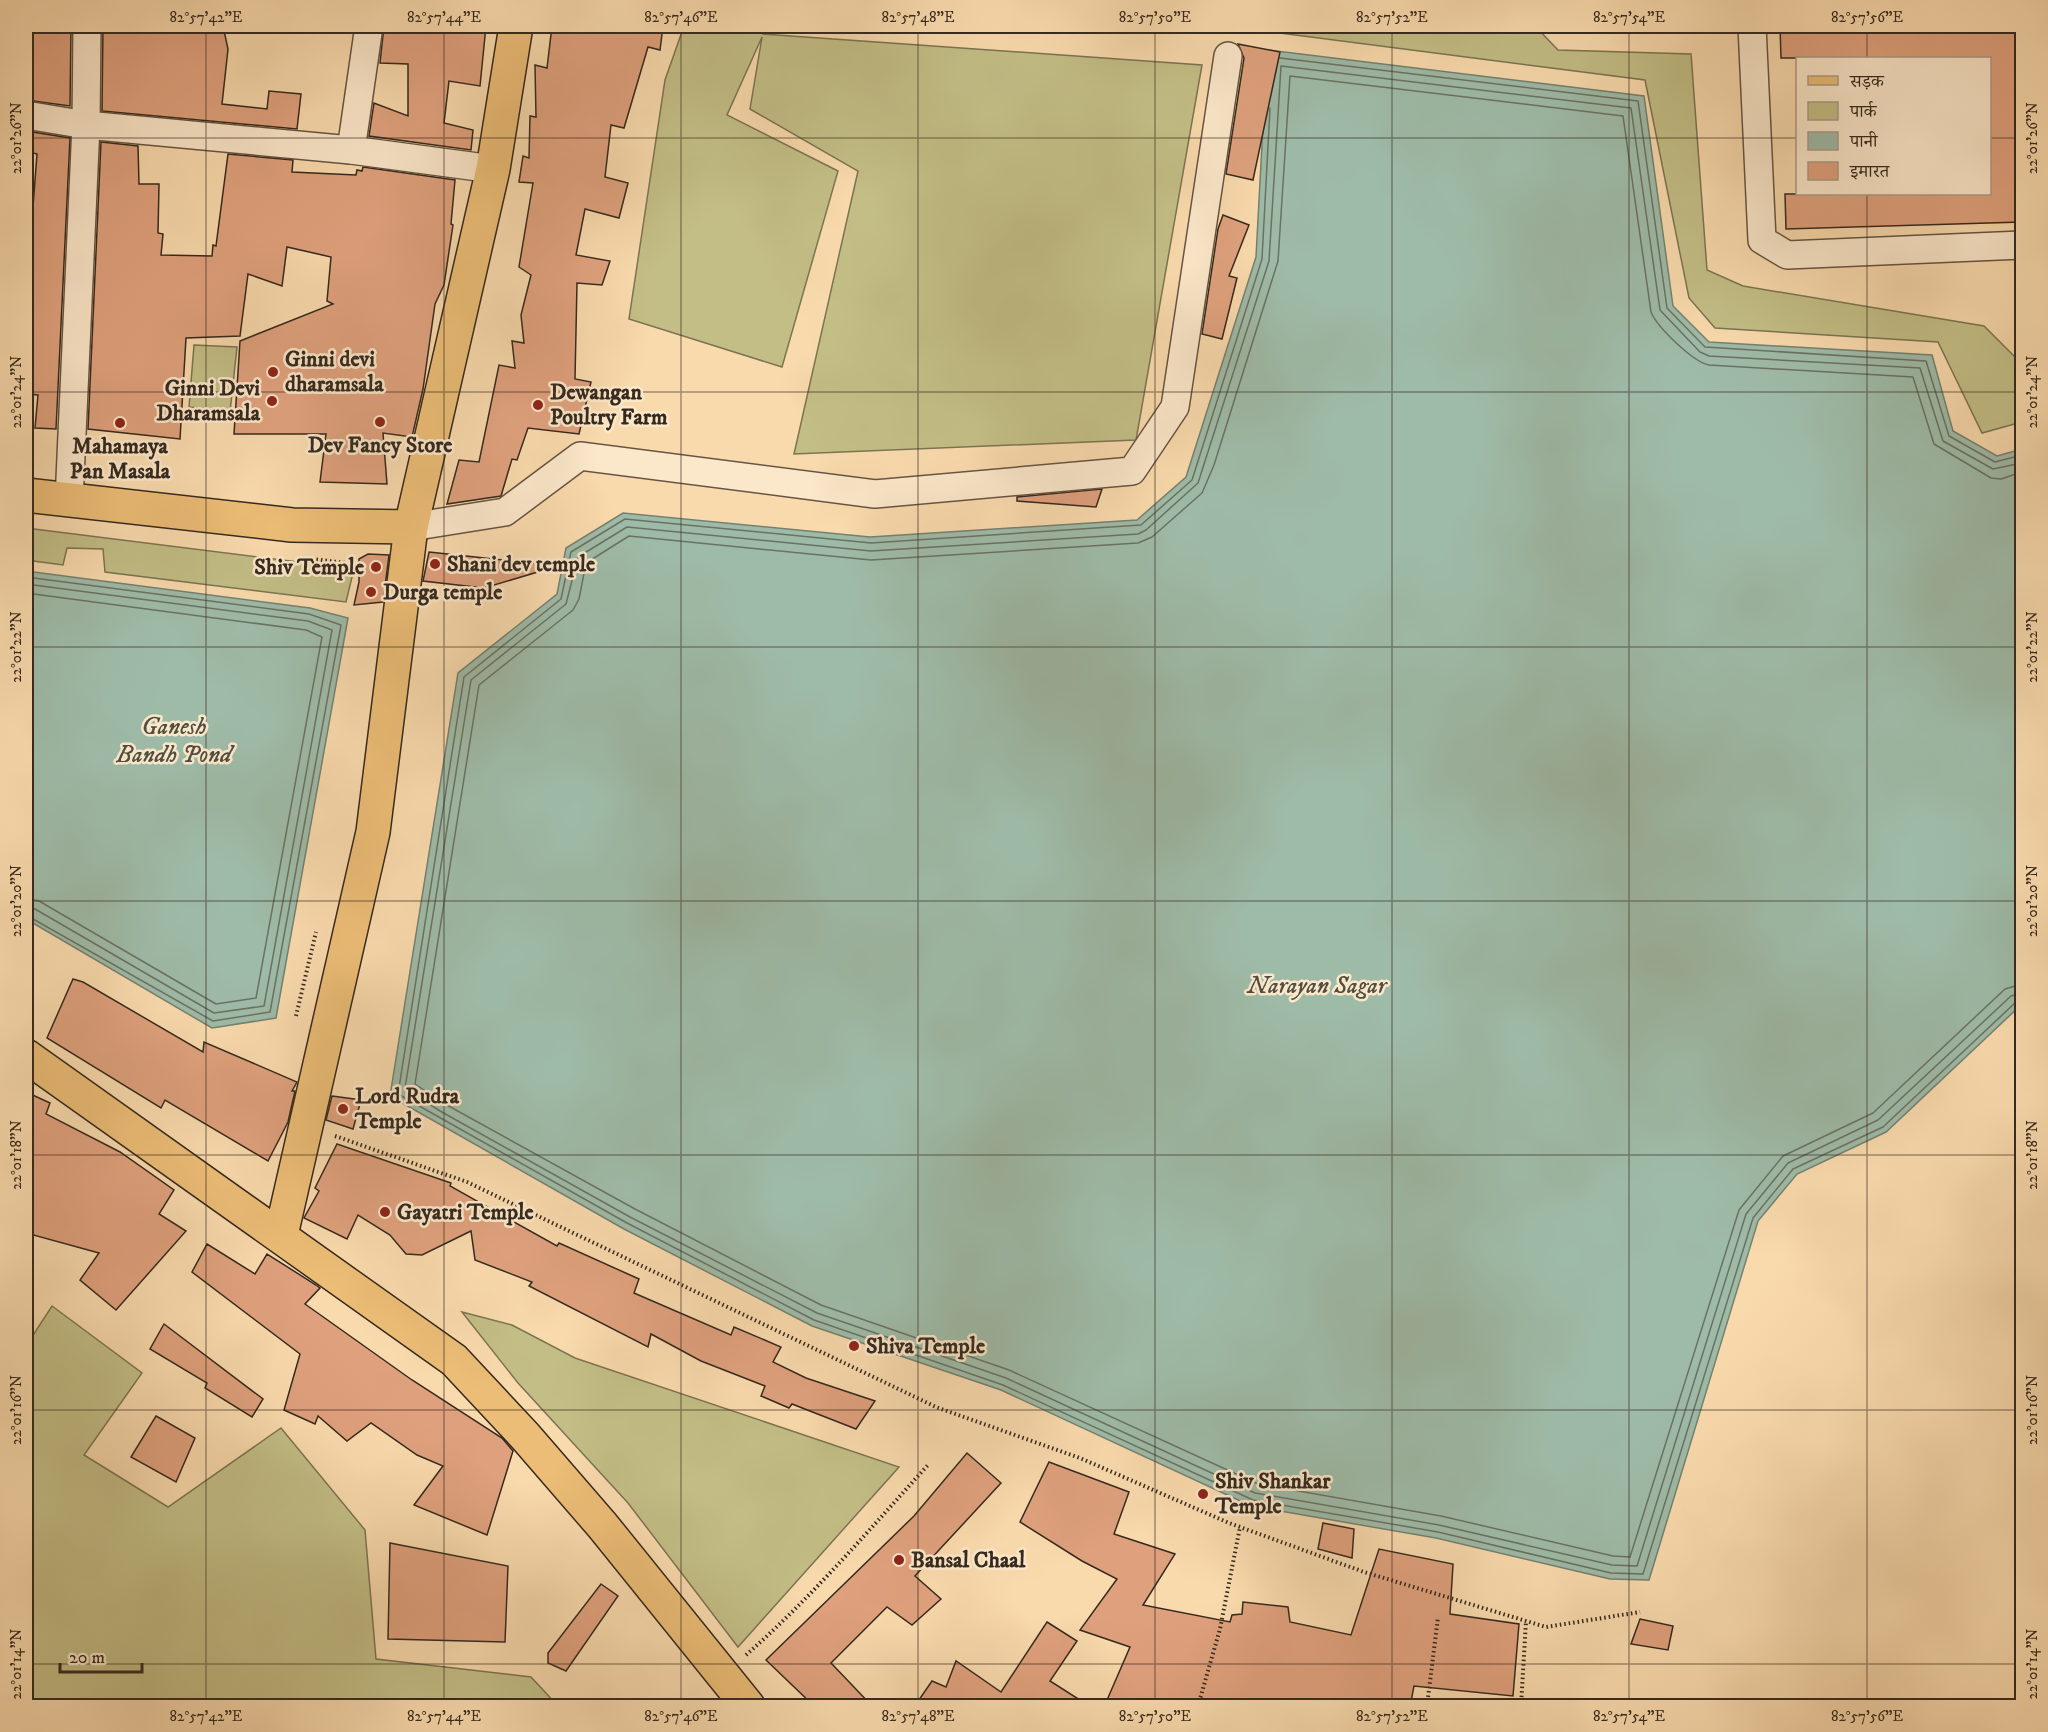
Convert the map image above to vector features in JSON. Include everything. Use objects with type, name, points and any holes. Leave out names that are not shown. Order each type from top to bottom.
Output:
[{"type":"main road","points":[[281,1235],[373,832],[411,527],[493,169],[516,26]]},
{"type":"main road","points":[[26,495],[292,525],[411,527]]},
{"type":"main road","points":[[26,1056],[454,1360],[595,1516],[748,1707]]},
{"type":"street","points":[[69,501],[86,125],[87,26]]},
{"type":"street","points":[[351,150],[369,26]]},
{"type":"street","points":[[1752,26],[1762,240],[1787,255],[2022,244]]},
{"type":"street","points":[[411,527],[505,512],[580,456],[875,494],[1132,471],[1175,407],[1228,56]]},
{"type":"street","points":[[26,115],[86,125],[351,150],[493,169]]},
{"type":"path","points":[[306,1126],[467,1182],[936,1407],[1080,1458],[1240,1527],[1364,1572],[1546,1627],[1640,1611]]},
{"type":"path","points":[[723,1675],[774,1630],[928,1465]]},
{"type":"path","points":[[1198,1707],[1220,1629],[1240,1527]]},
{"type":"path","points":[[1438,1617],[1427,1704],[1489,1707]]},
{"type":"path","points":[[1521,1707],[1526,1621]]},
{"type":"green space","points":[[684,26],[767,26],[763,34],[1202,65],[1136,440],[794,454],[858,171],[750,109],[762,37],[727,115],[838,171],[782,367],[629,319],[665,80]]},
{"type":"green space","points":[[1241,26],[1535,26],[1558,50],[1691,54],[1707,270],[1743,286],[1984,326],[2022,364],[2022,422],[1982,433],[1938,342],[1715,328],[1689,298],[1645,80],[1240,28]]},
{"type":"green space","points":[[194,345],[237,347],[230,412],[189,407]]},
{"type":"green space","points":[[26,528],[354,569],[346,602],[105,572],[103,549],[67,548],[63,565],[26,560]]},
{"type":"green space","points":[[52,1306],[142,1373],[84,1455],[168,1507],[281,1428],[365,1530],[376,1659],[531,1677],[558,1706],[26,1706],[26,1346]]},
{"type":"green space","points":[[462,1312],[512,1325],[575,1358],[899,1467],[738,1647],[628,1503],[518,1383]]},
{"type":"water","name":"Narayan Sagar","points":[[1267,50],[1644,96],[1673,306],[1709,342],[1932,355],[1953,431],[1997,456],[2022,449],[2022,1004],[1886,1132],[1797,1174],[1758,1221],[1649,1580],[1610,1579],[1436,1538],[1251,1506],[1001,1390],[812,1326],[624,1229],[390,1096],[458,673],[557,594],[566,548],[623,513],[870,537],[1137,520],[1186,477],[1256,257]]},
{"type":"water","name":"Ganesh Bandh Pond","points":[[26,571],[310,608],[348,618],[276,1018],[212,1028],[26,919]]},
{"type":"building","points":[[26,26],[71,26],[70,106],[26,100]]},
{"type":"building","points":[[223,26],[228,49],[222,104],[267,109],[269,91],[301,94],[297,129],[102,111],[103,27]]},
{"type":"building","points":[[384,26],[486,26],[480,86],[449,81],[444,123],[473,130],[471,150],[369,136],[374,103],[408,116],[408,64],[380,63]]},
{"type":"building","points":[[552,26],[663,26],[660,50],[648,47],[624,128],[611,125],[605,177],[628,183],[619,218],[585,209],[576,255],[610,261],[602,285],[577,283],[575,379],[591,382],[579,434],[528,428],[517,460],[512,459],[501,496],[447,504],[459,460],[479,462],[499,365],[515,368],[512,341],[524,343],[521,315],[531,275],[519,267],[533,183],[519,182],[523,156],[529,158],[530,116],[536,117],[535,65],[547,68]]},
{"type":"building","points":[[1780,26],[2022,26],[2022,222],[1786,229],[1785,194],[1991,195],[1991,57],[1781,58]]},
{"type":"building","points":[[1238,44],[1280,52],[1253,180],[1226,174],[1244,58]]},
{"type":"building","points":[[26,131],[70,138],[56,429],[35,428],[38,395],[26,394],[26,219],[32,220],[37,154],[26,151]]},
{"type":"building","points":[[101,142],[138,146],[139,184],[159,184],[158,233],[163,234],[161,255],[212,256],[213,245],[216,246],[228,154],[293,160],[292,172],[356,175],[357,170],[362,171],[363,167],[455,180],[451,224],[453,225],[444,285],[435,304],[423,389],[412,437],[383,433],[387,484],[320,482],[326,434],[234,434],[240,341],[333,304],[327,301],[331,257],[287,247],[282,286],[248,274],[240,336],[186,338],[180,439],[88,429]]},
{"type":"building","points":[[1223,215],[1249,225],[1229,276],[1237,278],[1222,339],[1202,334],[1218,229]]},
{"type":"building","points":[[1102,489],[1096,507],[1017,501],[1017,497]]},
{"type":"building","points":[[429,552],[558,566],[484,588],[423,581]]},
{"type":"building","points":[[368,554],[389,555],[383,602],[354,605],[359,582],[359,559]]},
{"type":"building","points":[[73,979],[83,982],[203,1052],[204,1042],[297,1082],[292,1091],[295,1091],[288,1122],[268,1161],[165,1100],[161,1108],[47,1038]]},
{"type":"building","points":[[26,1092],[50,1103],[46,1114],[120,1152],[174,1190],[159,1214],[186,1231],[116,1310],[80,1280],[99,1253],[26,1233]]},
{"type":"building","name":"Lord Rudra Temple","points":[[332,1096],[361,1100],[353,1129],[326,1120]]},
{"type":"building","points":[[337,1144],[451,1183],[450,1186],[557,1246],[559,1243],[639,1279],[634,1293],[731,1335],[734,1327],[781,1347],[773,1362],[806,1378],[875,1401],[856,1429],[792,1404],[789,1408],[761,1396],[765,1386],[701,1361],[651,1334],[648,1347],[529,1286],[532,1282],[475,1260],[471,1231],[422,1255],[406,1254],[390,1235],[358,1215],[347,1239],[304,1218],[319,1191],[315,1188]]},
{"type":"building","points":[[207,1244],[255,1274],[267,1254],[316,1285],[320,1288],[305,1304],[412,1380],[502,1438],[513,1451],[487,1535],[414,1505],[443,1466],[417,1455],[371,1423],[347,1441],[318,1416],[315,1424],[284,1410],[300,1354],[192,1272]]},
{"type":"building","points":[[164,1324],[263,1399],[252,1417],[205,1388],[207,1383],[150,1349]]},
{"type":"building","points":[[156,1416],[195,1438],[176,1482],[131,1457]]},
{"type":"building","name":"Bansal Chaal","points":[[967,1453],[1001,1483],[915,1576],[941,1599],[912,1625],[887,1607],[831,1663],[873,1707],[815,1707],[766,1660],[914,1516]]},
{"type":"building","points":[[1049,1462],[1129,1492],[1114,1534],[1175,1554],[1143,1605],[1230,1622],[1232,1615],[1242,1614],[1243,1602],[1288,1607],[1290,1622],[1351,1635],[1379,1549],[1453,1564],[1450,1614],[1519,1624],[1513,1696],[1414,1686],[1410,1707],[1104,1707],[1130,1647],[1080,1630],[1117,1579],[1082,1561],[1020,1522]]},
{"type":"building","points":[[1323,1523],[1354,1529],[1352,1558],[1318,1549]]},
{"type":"building","points":[[390,1543],[508,1566],[505,1642],[388,1639]]},
{"type":"building","points":[[601,1584],[618,1596],[566,1671],[548,1663],[548,1653]]},
{"type":"building","points":[[1640,1619],[1673,1626],[1668,1650],[1631,1644]]},
{"type":"building","points":[[1047,1622],[1077,1641],[1050,1681],[1091,1707],[914,1707],[932,1681],[946,1687],[956,1661],[1001,1692]]},
{"type":"place","name":"Ginni devi dharamsala","points":[[273,372]]},
{"type":"place","name":"Ginni Devi Dharamsala","points":[[272,401]]},
{"type":"place","name":"Dewangan Poultry Farm","points":[[538,405]]},
{"type":"place","name":"Dev Fancy Store","points":[[380,422]]},
{"type":"place","name":"Mahamaya Pan Masala","points":[[120,423]]},
{"type":"place","name":"Shani dev temple","points":[[435,564]]},
{"type":"place","name":"Shiv Temple","points":[[376,567]]},
{"type":"place","name":"Durga temple","points":[[371,592]]},
{"type":"place","name":"Lord Rudra Temple","points":[[343,1109]]},
{"type":"place","name":"Gayatri Temple","points":[[385,1212]]},
{"type":"place","name":"Shiva Temple","points":[[854,1346]]},
{"type":"place","name":"Shiv Shankar Temple","points":[[1203,1494]]},
{"type":"place","name":"Bansal Chaal","points":[[899,1560]]}]
